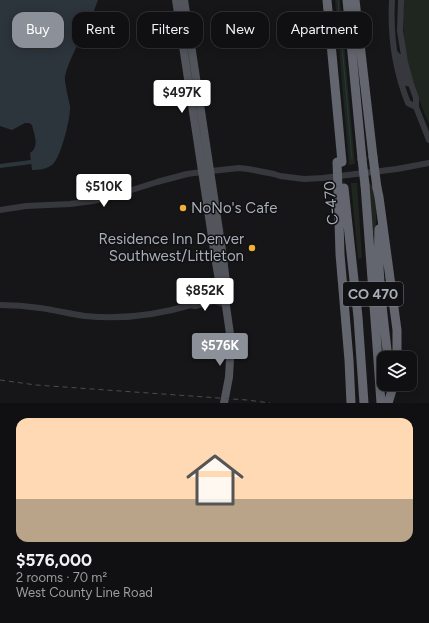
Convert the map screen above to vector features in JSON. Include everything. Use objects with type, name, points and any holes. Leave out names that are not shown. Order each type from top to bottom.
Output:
[{"type":"highway","name":"C-470","points":[[327,0],[336,91],[341,188],[358,317],[364,403]]},
{"type":"highway","name":"CO 470","points":[[347,0],[362,159],[381,403]]},
{"type":"highway","points":[[355,0],[377,188],[379,216],[379,267],[387,351]]},
{"type":"highway","points":[[341,188],[340,254],[351,403]]},
{"type":"highway","points":[[377,188],[397,333],[398,351]]},
{"type":"highway","points":[[388,403],[391,391]]},
{"type":"highway","points":[[392,391],[392,403]]},
{"type":"main road","points":[[176,0],[226,282],[224,292]]},
{"type":"main road","points":[[184,0],[192,51],[219,280],[224,292],[229,324],[231,354],[229,378],[224,403]]},
{"type":"street","points":[[392,0],[391,26],[394,52],[402,86],[408,103],[416,107]]},
{"type":"street","points":[[401,0],[400,31],[404,57],[416,98],[416,107],[429,140]]},
{"type":"street","points":[[394,52],[399,57],[405,80],[407,83],[411,84]]},
{"type":"street","points":[[0,210],[32,205],[70,204],[93,201],[187,174],[239,168],[304,179],[397,169],[429,163]]},
{"type":"street","points":[[0,305],[40,308],[85,316],[118,317],[149,315],[170,311],[205,298],[217,288],[219,280]]},
{"type":"street","points":[[192,304],[195,306],[214,301],[226,305]]},
{"type":"shaded area","points":[[0,0],[98,0],[93,12],[72,12],[72,48],[76,48],[65,76],[70,111],[62,145],[53,164],[43,169],[32,170],[30,153],[36,144],[32,125],[25,123],[12,130],[0,126]]},
{"type":"shaded area","points":[[335,0],[340,0],[341,12],[336,12]]},
{"type":"shaded area","points":[[403,0],[429,0],[429,124],[416,92],[407,59],[404,37]]},
{"type":"shaded area","points":[[339,48],[344,48],[355,164],[349,165]]},
{"type":"shaded area","points":[[351,183],[357,183],[362,258],[358,259]]},
{"type":"shaded area","points":[[374,184],[376,234],[373,233],[369,185]]},
{"type":"waterway","points":[[338,0],[352,159]]},
{"type":"waterway","points":[[0,166],[31,162]]},
{"type":"railway","points":[[0,380],[36,385],[247,400],[270,403]]},
{"type":"place","name":"NoNo's Cafe","points":[[183,208]]},
{"type":"place","name":"Residence Inn Denver Southwest/Littleton","points":[[252,248]]}]
